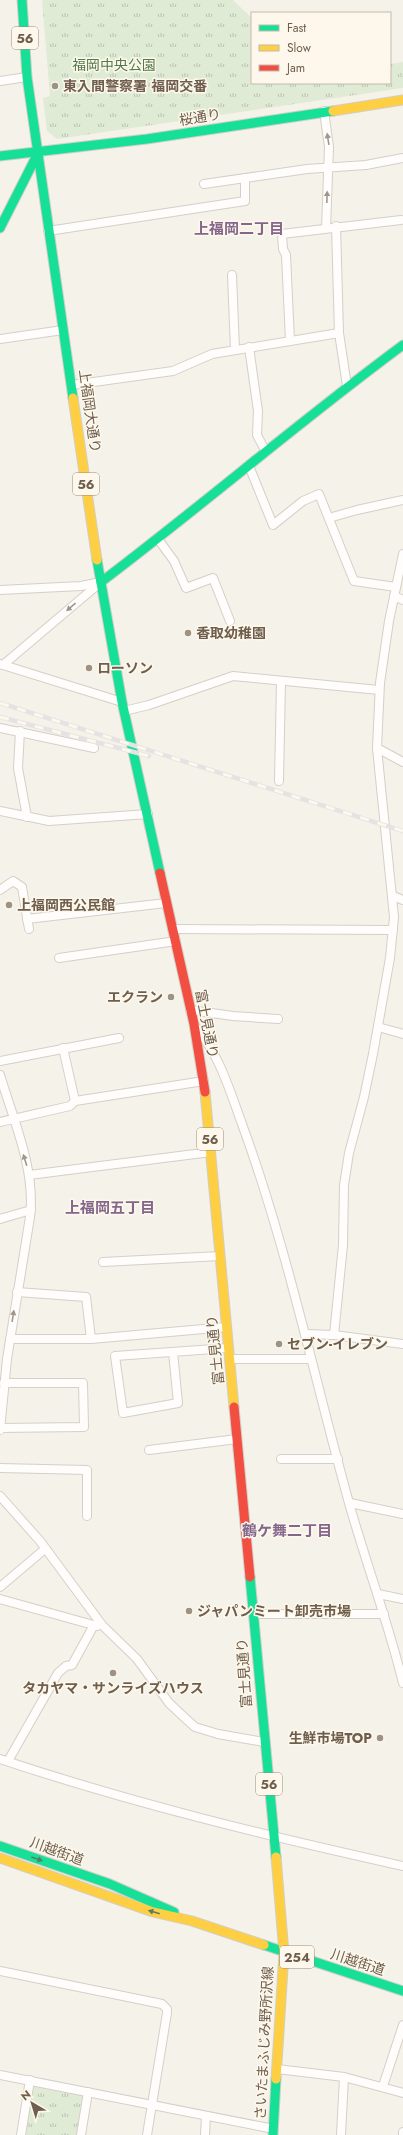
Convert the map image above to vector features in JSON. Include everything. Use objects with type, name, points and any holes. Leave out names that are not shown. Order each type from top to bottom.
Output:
[{"type":"main road","name":"56","points":[[22,0],[27,77],[38,153]]},
{"type":"main road","name":"桜通り","points":[[0,156],[38,153],[147,139],[403,100]]},
{"type":"main road","points":[[0,228],[38,153]]},
{"type":"main road","name":"上福岡大通り","points":[[38,153],[48,231],[101,582],[132,748]]},
{"type":"main road","points":[[101,582],[158,539],[347,386],[403,345]]},
{"type":"main road","name":"富士見通り","points":[[132,748],[194,1024],[204,1081],[212,1152],[226,1327],[254,1614],[264,1742],[284,1953]]},
{"type":"main road","name":"川越街道","points":[[0,1846],[156,1903],[192,1921]]},
{"type":"main road","name":"川越街道","points":[[0,1858],[153,1912],[192,1921],[284,1953],[403,1991]]},
{"type":"main road","name":"さいたまふじみ野所沢線","points":[[273,2132],[284,1953]]},
{"type":"street","points":[[0,81],[27,77]]},
{"type":"street","points":[[324,111],[329,147],[326,228]]},
{"type":"street","points":[[204,184],[328,166],[366,165],[403,158]]},
{"type":"street","points":[[48,231],[245,201],[245,178]]},
{"type":"street","points":[[290,341],[286,255],[283,249],[282,234],[336,226],[401,220]]},
{"type":"street","points":[[336,226],[339,333],[347,386]]},
{"type":"street","points":[[232,275],[235,350]]},
{"type":"street","points":[[0,339],[63,330]]},
{"type":"street","points":[[72,385],[172,370],[212,354],[339,333]]},
{"type":"street","points":[[249,348],[258,411],[257,435],[266,452]]},
{"type":"street","points":[[248,466],[273,524],[303,501],[319,494],[354,581],[395,592],[403,600]]},
{"type":"street","points":[[329,518],[403,500]]},
{"type":"street","points":[[158,539],[174,561],[186,588],[213,578],[230,621]]},
{"type":"street","points":[[334,1335],[343,1245],[343,1203],[349,1154],[364,1097],[378,1027],[393,930],[393,896],[377,748],[379,690],[395,592],[403,554]]},
{"type":"street","points":[[0,590],[81,586],[101,582]]},
{"type":"street","points":[[2,664],[101,582]]},
{"type":"street","points":[[2,664],[123,706],[149,705],[233,676],[379,690]]},
{"type":"street","points":[[279,781],[280,681]]},
{"type":"street","points":[[0,728],[20,731],[94,748]]},
{"type":"street","points":[[20,731],[18,768],[27,817]]},
{"type":"street","points":[[377,748],[403,762]]},
{"type":"street","points":[[0,811],[49,821],[148,814]]},
{"type":"street","points":[[0,890],[13,881],[22,887],[28,929]]},
{"type":"street","points":[[393,896],[403,900]]},
{"type":"street","points":[[27,918],[166,903]]},
{"type":"street","points":[[173,929],[393,930]]},
{"type":"street","points":[[59,958],[176,942]]},
{"type":"street","points":[[190,1010],[233,1016],[278,1019]]},
{"type":"street","points":[[194,1024],[205,1037],[228,1086],[256,1161],[305,1334],[350,1503],[384,1614],[403,1683]]},
{"type":"street","points":[[378,1027],[403,1034]]},
{"type":"street","points":[[0,1060],[119,1038]]},
{"type":"street","points":[[63,1048],[75,1101]]},
{"type":"street","points":[[0,1075],[29,1175],[31,1210],[1,1396],[0,1429],[84,1427],[83,1383],[4,1383]]},
{"type":"street","points":[[0,1122],[70,1106],[75,1101],[204,1081]]},
{"type":"street","points":[[29,1175],[212,1152]]},
{"type":"street","points":[[0,1219],[31,1210]]},
{"type":"street","points":[[103,1262],[220,1256]]},
{"type":"street","points":[[17,1292],[86,1297],[91,1339]]},
{"type":"street","points":[[10,1339],[91,1339],[226,1327]]},
{"type":"street","points":[[305,1334],[334,1335],[403,1344]]},
{"type":"street","points":[[173,1352],[178,1402],[123,1413],[115,1356],[228,1348]]},
{"type":"street","points":[[230,1359],[311,1359]]},
{"type":"street","points":[[149,1450],[237,1439]]},
{"type":"street","points":[[281,1459],[338,1459]]},
{"type":"street","points":[[0,1468],[87,1470],[88,1516]]},
{"type":"street","points":[[1,1498],[45,1549],[105,1628],[137,1659],[169,1703],[194,1727],[218,1734],[264,1742]]},
{"type":"street","points":[[350,1503],[403,1514]]},
{"type":"street","points":[[0,1587],[45,1549]]},
{"type":"street","points":[[378,1594],[403,1599]]},
{"type":"street","points":[[0,1599],[105,1628]]},
{"type":"street","points":[[254,1614],[384,1614]]},
{"type":"street","points":[[8,1761],[58,1673],[66,1666],[72,1665],[94,1625]]},
{"type":"street","points":[[0,1758],[64,1780],[274,1837],[403,1866]]},
{"type":"street","points":[[0,1972],[162,2004],[165,2006],[167,2013],[147,2135]]},
{"type":"street","points":[[383,2086],[403,2025]]},
{"type":"street","points":[[277,2069],[344,2077],[383,2086],[403,2093]]},
{"type":"street","points":[[0,2075],[206,2116],[273,2132]]},
{"type":"street","points":[[340,2135],[344,2077]]},
{"type":"street","points":[[20,2135],[30,2080]]},
{"type":"street","points":[[81,2135],[88,2092]]},
{"type":"street","points":[[205,2135],[206,2116]]},
{"type":"green space","name":"福岡中央公園","points":[[42,0],[233,0],[251,17],[251,84],[391,84],[391,64],[403,62],[403,88],[57,139],[47,131],[43,98],[50,96]]},
{"type":"green space","points":[[37,2085],[81,2095],[83,2097],[77,2135],[26,2135],[33,2088]]},
{"type":"railway","points":[[0,703],[403,831]]},
{"type":"railway","points":[[0,717],[149,756]]},
{"type":"traffic: fast","points":[[22,0],[27,77],[73,398]]},
{"type":"traffic: fast","points":[[0,156],[147,139],[333,111]]},
{"type":"traffic: fast","points":[[0,228],[38,153]]},
{"type":"traffic: fast","points":[[101,582],[327,403],[403,345]]},
{"type":"traffic: fast","points":[[97,560],[122,702],[160,873]]},
{"type":"traffic: fast","points":[[250,1577],[276,1857]]},
{"type":"traffic: fast","points":[[0,1846],[110,1884],[174,1912]]},
{"type":"traffic: fast","points":[[264,1945],[403,1991]]},
{"type":"traffic: fast","points":[[273,2135],[276,2079]]},
{"type":"traffic: slow","points":[[333,111],[403,100]]},
{"type":"traffic: slow","points":[[73,398],[97,560]]},
{"type":"traffic: slow","points":[[205,1092],[234,1407]]},
{"type":"traffic: slow","points":[[276,1857],[284,1953],[276,2079]]},
{"type":"traffic: slow","points":[[0,1858],[153,1912],[192,1921],[264,1945]]},
{"type":"traffic: jam","points":[[160,873],[194,1024],[205,1092]]},
{"type":"traffic: jam","points":[[234,1407],[250,1577]]},
{"type":"place","name":"東入間警察署 福岡交番","points":[[55,86]]},
{"type":"place","name":"香取幼稚園","points":[[188,633]]},
{"type":"place","name":"ローソン","points":[[89,668]]},
{"type":"place","name":"上福岡西公民館","points":[[9,905]]},
{"type":"place","name":"エクラン","points":[[171,997]]},
{"type":"place","name":"セブン-イレブン","points":[[279,1344]]},
{"type":"place","name":"ジャパンミート卸売市場","points":[[189,1611]]},
{"type":"place","name":"タカヤマ・サンライズハウス","points":[[113,1673]]},
{"type":"place","name":"生鮮市場TOP","points":[[380,1738]]},
{"type":"district","name":"上福岡二丁目","points":[[239,229]]},
{"type":"district","name":"上福岡五丁目","points":[[110,1208]]},
{"type":"district","name":"鶴ケ舞二丁目","points":[[287,1531]]}]
